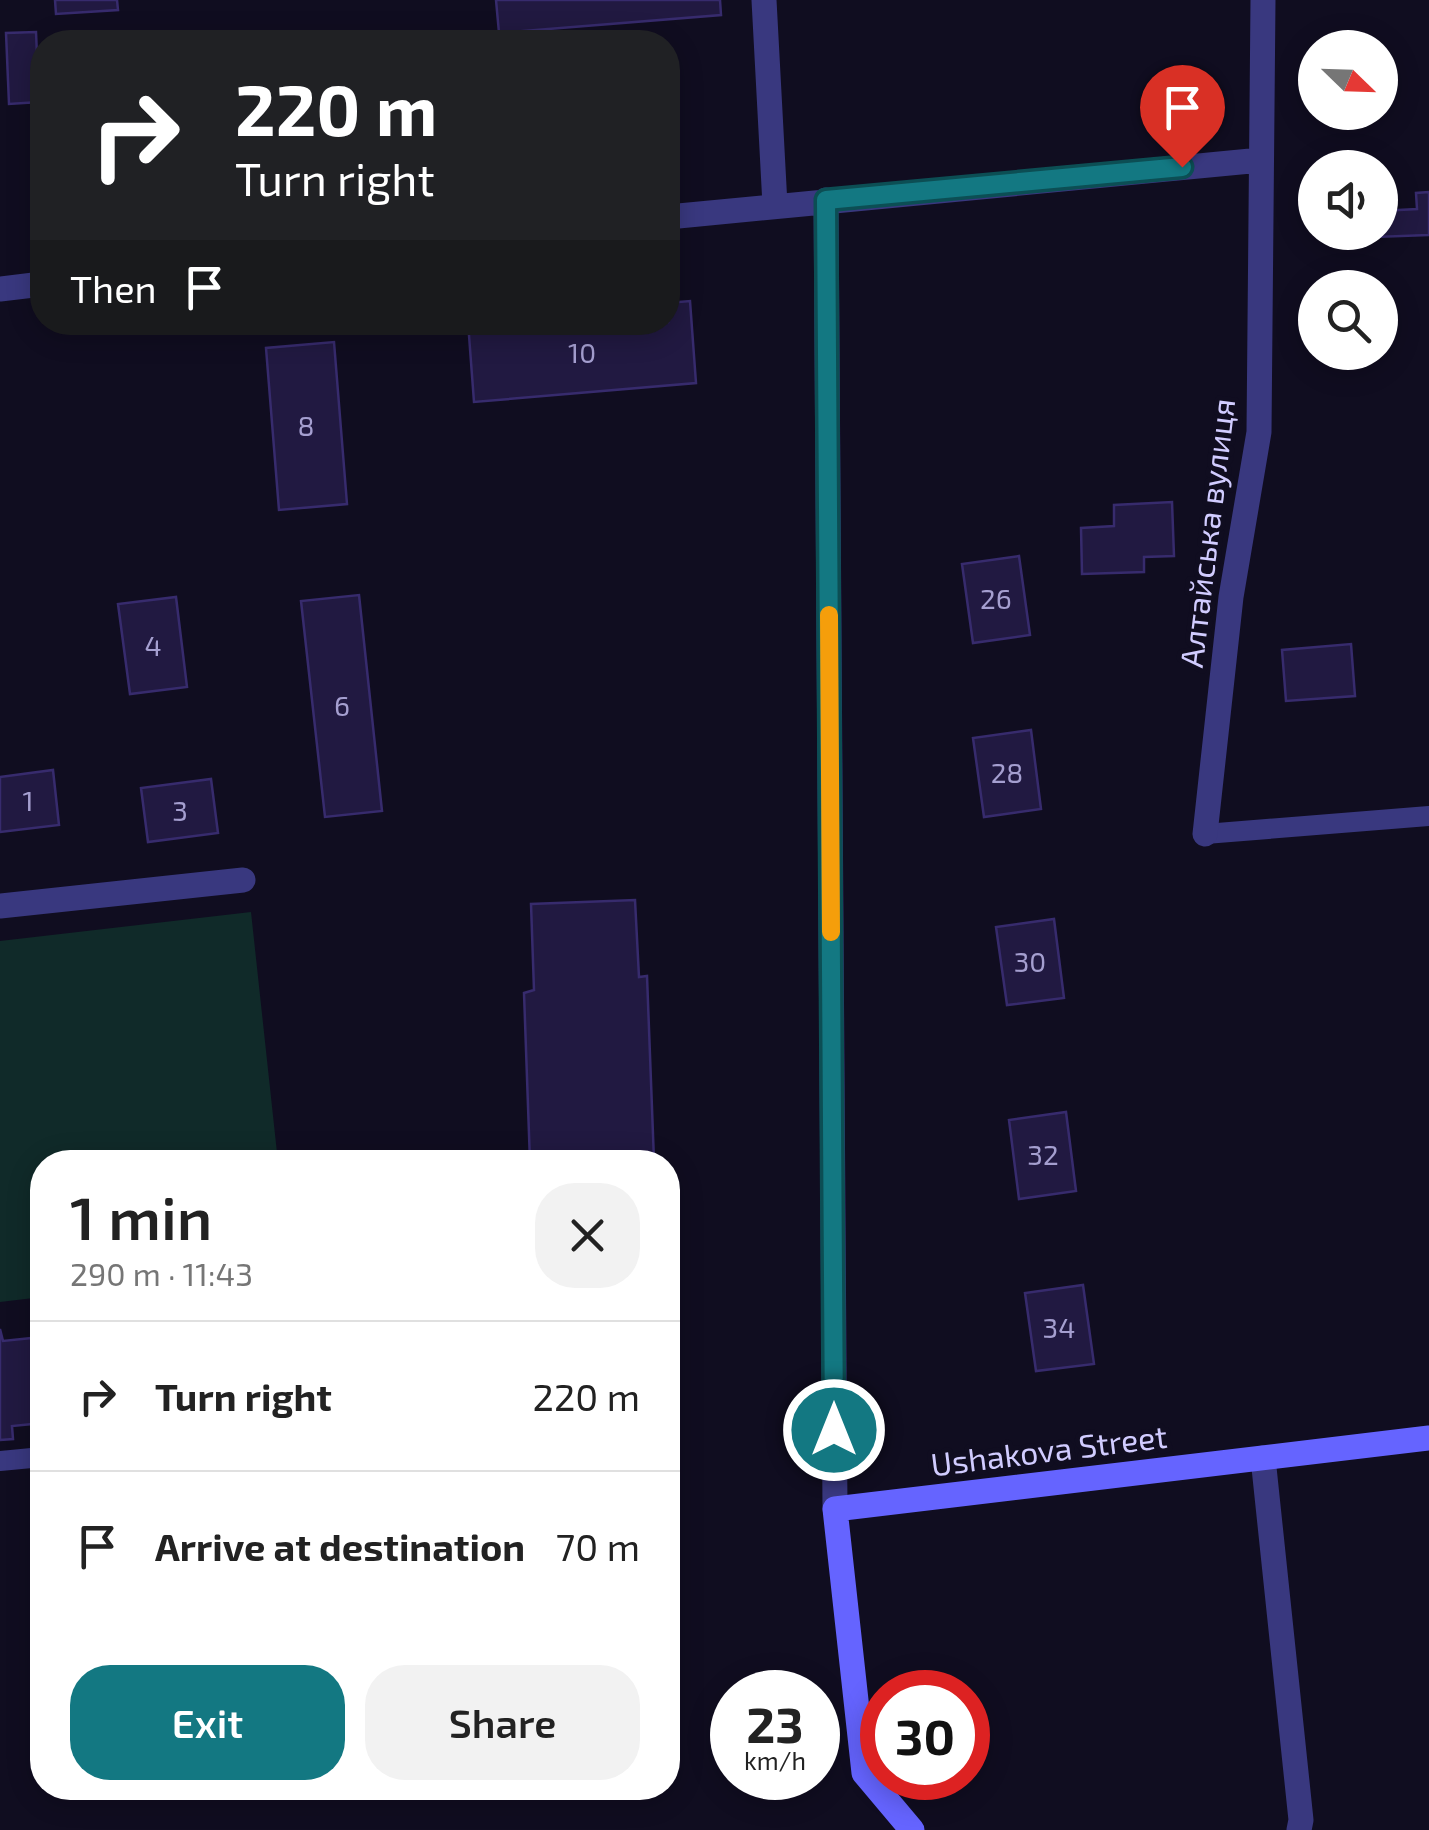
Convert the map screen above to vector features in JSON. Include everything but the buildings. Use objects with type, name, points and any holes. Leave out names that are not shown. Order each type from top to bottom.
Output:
[{"type":"street","points":[[764,0],[775,206]]},
{"type":"street","name":"Алтайська вулиця","points":[[1205,834],[1232,597],[1259,432],[1263,0]]},
{"type":"street","points":[[680,216],[1262,160]]},
{"type":"street","points":[[826,200],[835,1509],[864,1773],[912,1830]]},
{"type":"street","points":[[0,289],[30,285]]},
{"type":"street","points":[[0,906],[244,880]]},
{"type":"street","name":"Ushakova Street","points":[[835,1509],[1429,1438]]},
{"type":"street","points":[[1263,1458],[1302,1820],[1299,1830]]},
{"type":"lane","points":[[1205,834],[1429,816]]},
{"type":"lane","points":[[0,1462],[30,1458]]},
{"type":"green space","points":[[251,912],[277,1150],[30,1150],[30,1298],[0,1302],[0,941]]},
{"type":"slow traffic","points":[[829,615],[831,932]]},
{"type":"route","points":[[834,1430],[826,200],[1182,167]]}]
